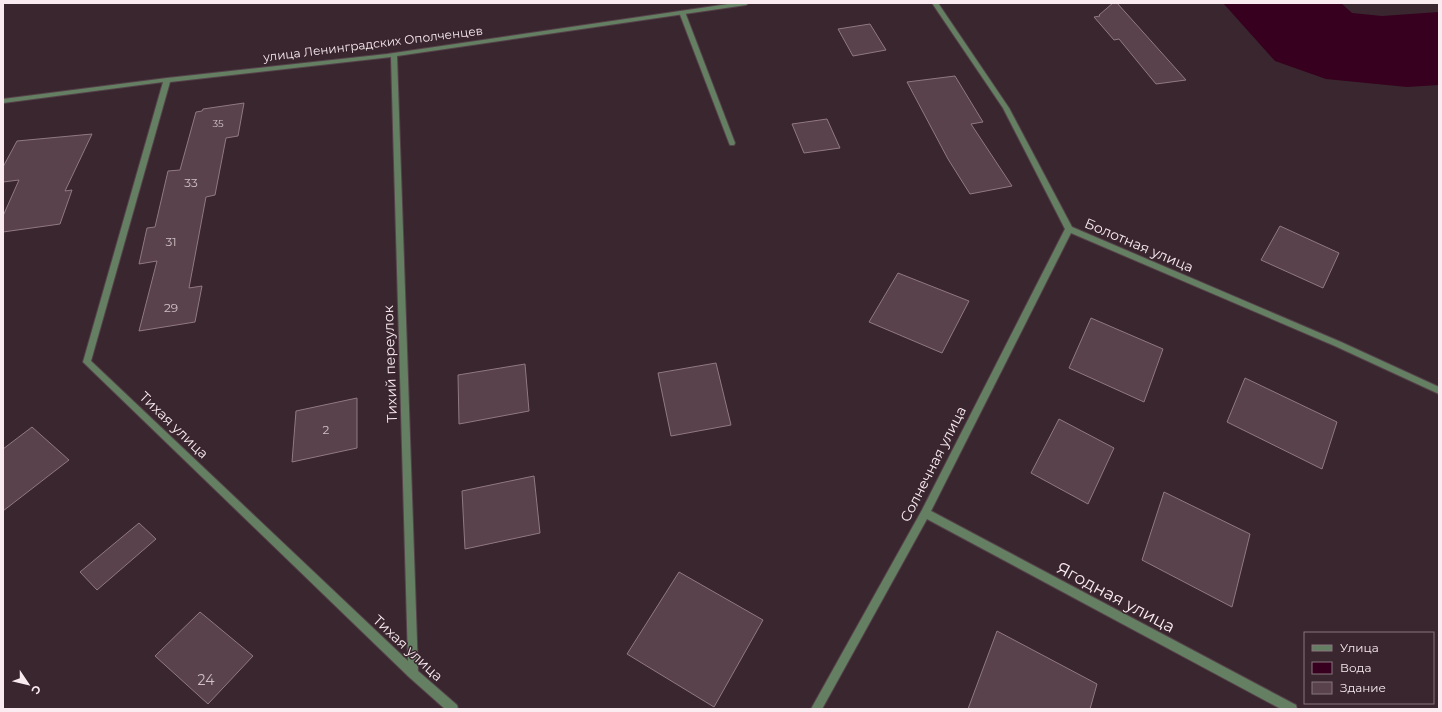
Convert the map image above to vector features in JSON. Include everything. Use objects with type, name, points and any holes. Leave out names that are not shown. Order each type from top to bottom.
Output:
[{"type":"street","name":"улица Ленинградских Ополченцев","points":[[3,101],[167,80],[394,55],[746,3]]},
{"type":"street","name":"Болотная улица","points":[[935,3],[1006,108],[1069,229],[1338,344],[1439,391]]},
{"type":"street","points":[[682,12],[732,143]]},
{"type":"street","name":"Тихий переулок","points":[[394,55],[413,673]]},
{"type":"street","name":"Тихая улица","points":[[167,80],[87,362],[413,673],[453,709]]},
{"type":"street","name":"Солнечная улица","points":[[816,709],[924,514],[1069,229]]},
{"type":"street","name":"Ягодная улица","points":[[924,514],[1292,709]]},
{"type":"water","points":[[1223,3],[1341,3],[1352,13],[1382,16],[1439,12],[1439,85],[1407,87],[1326,79],[1275,61]]},
{"type":"building","points":[[1113,3],[1117,3],[1186,80],[1156,84],[1119,39],[1114,40],[1094,17],[1100,16],[1099,15]]},
{"type":"building","points":[[870,24],[886,50],[853,56],[838,29]]},
{"type":"building","points":[[955,76],[983,122],[971,124],[1012,186],[970,194],[948,159],[907,82]]},
{"type":"building","points":[[244,103],[238,136],[226,138],[215,195],[206,197],[189,288],[202,286],[195,322],[139,331],[157,261],[139,264],[147,228],[155,227],[168,171],[180,170],[196,112],[202,111],[203,109]]},
{"type":"building","points":[[827,119],[840,148],[804,153],[792,124]]},
{"type":"building","points":[[92,134],[65,191],[72,190],[60,224],[3,232],[3,216],[19,180],[3,182],[3,167],[17,141]]},
{"type":"building","points":[[1280,226],[1339,253],[1323,288],[1261,260]]},
{"type":"building","points":[[898,273],[969,301],[942,353],[869,322]]},
{"type":"building","points":[[1091,318],[1163,349],[1144,402],[1069,368]]},
{"type":"building","points":[[716,363],[731,425],[671,436],[658,373]]},
{"type":"building","points":[[525,364],[529,411],[459,424],[458,375]]},
{"type":"building","points":[[1245,378],[1337,422],[1322,469],[1227,422]]},
{"type":"building","points":[[357,398],[357,448],[292,462],[296,411]]},
{"type":"building","points":[[1059,419],[1114,448],[1088,504],[1031,473]]},
{"type":"building","points":[[32,427],[69,460],[3,511],[3,449]]},
{"type":"building","points":[[534,476],[540,533],[465,549],[462,491]]},
{"type":"building","points":[[1164,492],[1250,534],[1232,607],[1142,560]]},
{"type":"building","points":[[139,523],[156,539],[97,590],[80,572]]},
{"type":"building","points":[[679,572],[763,620],[714,707],[627,654]]},
{"type":"building","points":[[200,612],[253,656],[208,704],[155,656]]},
{"type":"building","points":[[997,631],[1097,684],[1090,709],[968,709]]}]
